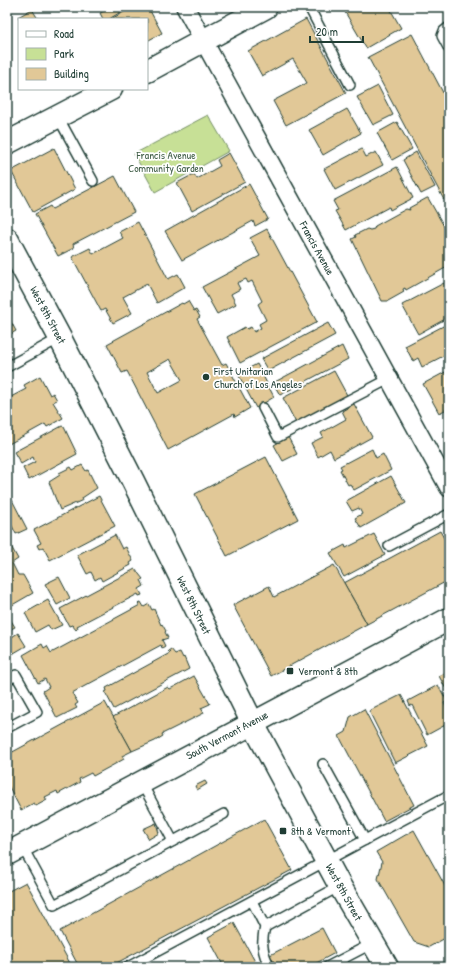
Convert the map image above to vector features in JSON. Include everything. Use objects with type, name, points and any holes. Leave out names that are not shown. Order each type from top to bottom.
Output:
[{"type":"main road","points":[[148,70],[266,7]]},
{"type":"main road","points":[[7,143],[107,90]]},
{"type":"main road","name":"West 8th Street","points":[[7,239],[60,338],[252,722],[326,861],[387,967]]},
{"type":"main road","name":"South Vermont Avenue","points":[[11,851],[449,619]]},
{"type":"street","name":"Francis Avenue","points":[[185,7],[449,488]]},
{"type":"lane","points":[[309,7],[350,85]]},
{"type":"lane","points":[[449,27],[444,31],[442,36],[449,49]]},
{"type":"lane","points":[[58,117],[93,181]]},
{"type":"lane","points":[[7,367],[60,338]]},
{"type":"lane","points":[[263,408],[278,437],[389,379]]},
{"type":"lane","points":[[389,546],[449,514]]},
{"type":"lane","points":[[7,680],[16,675],[37,712],[7,728]]},
{"type":"lane","points":[[323,764],[365,840]]},
{"type":"lane","points":[[141,782],[173,841]]},
{"type":"lane","points":[[128,967],[449,795]]},
{"type":"lane","points":[[11,851],[54,905],[224,814]]},
{"type":"lane","points":[[265,927],[340,886]]},
{"type":"lane","points":[[252,901],[265,927],[261,941],[265,958],[270,967]]},
{"type":"lane","points":[[327,967],[373,943]]},
{"type":"green space","name":"Francis Avenue Community Garden","points":[[208,115],[229,151],[155,192],[134,154]]},
{"type":"building","points":[[112,7],[125,7],[126,9],[111,18],[102,18],[100,13]]},
{"type":"building","points":[[133,7],[148,7],[162,33],[148,40],[148,18],[113,18]]},
{"type":"building","points":[[342,7],[389,7],[401,28],[366,48]]},
{"type":"building","points":[[32,9],[37,18],[19,18],[18,17]]},
{"type":"building","points":[[306,19],[346,93],[286,125],[273,101],[307,83],[293,59],[262,76],[248,51]]},
{"type":"building","points":[[412,34],[449,104],[449,197],[444,200],[368,57]]},
{"type":"building","points":[[378,86],[393,115],[373,125],[357,97]]},
{"type":"building","points":[[347,109],[361,133],[323,155],[309,130]]},
{"type":"building","points":[[397,122],[412,149],[392,160],[377,133]]},
{"type":"building","points":[[54,148],[75,189],[33,212],[11,171]]},
{"type":"building","points":[[362,149],[366,157],[376,152],[383,165],[335,190],[324,169]]},
{"type":"building","points":[[416,152],[435,187],[421,194],[403,160]]},
{"type":"building","points":[[229,153],[245,182],[192,211],[177,183],[194,174],[197,179],[220,166],[217,160]]},
{"type":"building","points":[[397,167],[413,198],[390,210],[389,207],[346,230],[335,211],[338,210],[333,201]]},
{"type":"building","points":[[115,176],[134,212],[73,244],[74,248],[58,256],[35,214],[50,206],[52,209]]},
{"type":"building","points":[[249,184],[268,219],[255,226],[253,221],[182,260],[165,231]]},
{"type":"building","points":[[427,198],[449,235],[449,266],[406,290],[405,288],[403,289],[404,292],[388,301],[382,301],[352,239],[356,237],[355,235],[367,229],[374,229],[375,226],[406,209],[410,210],[409,208]]},
{"type":"building","points":[[138,222],[168,279],[178,274],[185,287],[157,303],[147,284],[123,297],[132,313],[113,323],[105,309],[101,311],[72,257],[90,248],[93,254],[123,238],[119,232]]},
{"type":"building","points":[[267,229],[317,322],[240,363],[227,337],[245,327],[247,329],[251,327],[254,332],[261,328],[259,324],[266,320],[258,304],[262,301],[252,281],[248,283],[246,279],[237,283],[240,289],[231,294],[236,304],[217,314],[202,287],[260,256],[250,238]]},
{"type":"building","points":[[444,283],[449,292],[449,317],[418,334],[402,305]]},
{"type":"building","name":"First Unitarian Church of Los Angeles","points":[[188,301],[194,311],[196,310],[200,317],[197,319],[222,365],[226,363],[250,408],[235,417],[234,414],[168,450],[127,371],[122,373],[107,344],[182,303],[183,304]],"holes":[[[170,359],[182,380],[158,393],[147,372]]]},
{"type":"building","points":[[7,307],[11,315],[8,316],[16,331],[7,336]]},
{"type":"building","points":[[328,323],[335,335],[268,371],[261,359]]},
{"type":"building","points":[[449,323],[449,353],[422,367],[418,358],[413,361],[405,346]]},
{"type":"building","points":[[342,346],[348,359],[280,395],[273,383]]},
{"type":"building","points":[[257,364],[274,397],[256,408],[238,374]]},
{"type":"building","points":[[449,370],[449,408],[439,413],[423,384]]},
{"type":"building","points":[[334,371],[348,397],[297,425],[283,398]]},
{"type":"building","points":[[40,376],[50,395],[53,393],[57,400],[53,402],[63,418],[47,427],[45,424],[7,445],[7,399],[26,389],[24,385]]},
{"type":"building","points":[[354,404],[372,437],[334,458],[330,450],[318,457],[311,443],[323,437],[321,433],[346,419],[342,411]]},
{"type":"building","points":[[62,426],[64,427],[77,454],[29,480],[23,468],[35,462],[33,457],[21,464],[14,452]]},
{"type":"building","points":[[288,437],[297,454],[283,461],[274,445]]},
{"type":"building","points":[[372,449],[376,458],[383,454],[391,470],[354,490],[350,484],[348,485],[340,470],[342,469],[340,466]]},
{"type":"building","points":[[266,457],[298,519],[227,556],[195,494]]},
{"type":"building","points":[[82,465],[86,471],[88,470],[97,488],[82,498],[83,500],[60,510],[49,482],[60,475],[59,473],[71,467],[73,470]]},
{"type":"building","points":[[391,476],[406,503],[361,528],[355,518],[362,514],[359,508],[352,511],[346,501]]},
{"type":"building","points":[[10,496],[27,529],[16,534],[7,516],[7,497]]},
{"type":"building","points":[[99,496],[115,526],[50,560],[43,547],[39,549],[37,545],[41,543],[34,530]]},
{"type":"building","points":[[440,531],[449,547],[449,580],[367,624],[344,583]]},
{"type":"building","points":[[374,534],[385,555],[344,577],[330,553],[345,545],[346,548]]},
{"type":"building","points":[[115,535],[122,549],[126,547],[133,561],[130,563],[131,565],[102,581],[100,577],[95,580],[91,572],[87,574],[77,555]]},
{"type":"building","points":[[7,539],[18,559],[12,563],[18,575],[23,575],[33,593],[7,608]]},
{"type":"building","points":[[334,565],[367,624],[271,676],[233,605],[269,586],[274,597]]},
{"type":"building","points":[[135,569],[143,579],[141,580],[144,586],[139,589],[142,595],[139,596],[138,594],[77,626],[78,628],[76,630],[72,625],[69,626],[60,609]]},
{"type":"building","points":[[59,577],[70,598],[57,605],[45,584]]},
{"type":"building","points":[[48,600],[62,625],[51,630],[48,625],[35,632],[25,613]]},
{"type":"building","points":[[141,602],[144,607],[149,604],[152,610],[154,609],[161,625],[162,624],[166,631],[165,632],[168,638],[162,640],[165,646],[162,648],[161,645],[72,693],[78,703],[75,705],[77,708],[57,718],[43,691],[49,687],[45,679],[38,683],[23,655],[42,644],[44,648],[47,646],[51,653],[140,605],[138,603]]},
{"type":"building","points":[[7,614],[15,627],[7,631]]},
{"type":"building","points":[[18,633],[26,646],[7,657],[7,640]]},
{"type":"building","points":[[171,649],[175,654],[180,652],[189,669],[114,709],[105,692],[107,691],[106,688],[170,653],[168,651]]},
{"type":"building","points":[[449,671],[449,695],[439,676]]},
{"type":"building","points":[[194,676],[210,704],[201,708],[204,713],[162,734],[163,736],[155,741],[132,751],[113,717],[168,687],[170,689]]},
{"type":"building","points":[[438,685],[447,701],[444,703],[449,713],[449,723],[427,735],[412,705],[410,706],[408,701]]},
{"type":"building","points":[[401,695],[428,746],[395,763],[369,711]]},
{"type":"building","points":[[105,702],[132,751],[122,756],[124,759],[93,776],[91,773],[79,779],[80,782],[58,794],[57,791],[45,797],[47,800],[36,806],[34,803],[21,810],[7,783],[7,755]]},
{"type":"building","points":[[364,709],[414,805],[384,821],[339,736],[346,732],[350,717]]},
{"type":"building","points":[[205,781],[207,784],[197,790],[195,786]]},
{"type":"building","points":[[264,819],[292,870],[109,967],[79,967],[60,931]]},
{"type":"building","points":[[156,823],[159,833],[149,839],[143,829]]},
{"type":"building","points":[[414,830],[449,893],[449,936],[429,947],[414,942],[378,879],[382,862],[376,852]]},
{"type":"building","points":[[26,882],[72,967],[7,967],[7,892]]},
{"type":"building","points":[[234,923],[258,967],[224,967],[208,937]]},
{"type":"building","points":[[322,928],[335,953],[309,967],[276,967],[270,955]]},
{"type":"building","points":[[213,963],[215,967],[206,967]]},
{"type":"place","name":"First Unitarian Church of Los Angeles","points":[[206,377]]},
{"type":"place","name":"Vermont & 8th","points":[[290,671]]},
{"type":"place","name":"8th & Vermont","points":[[283,831]]}]
